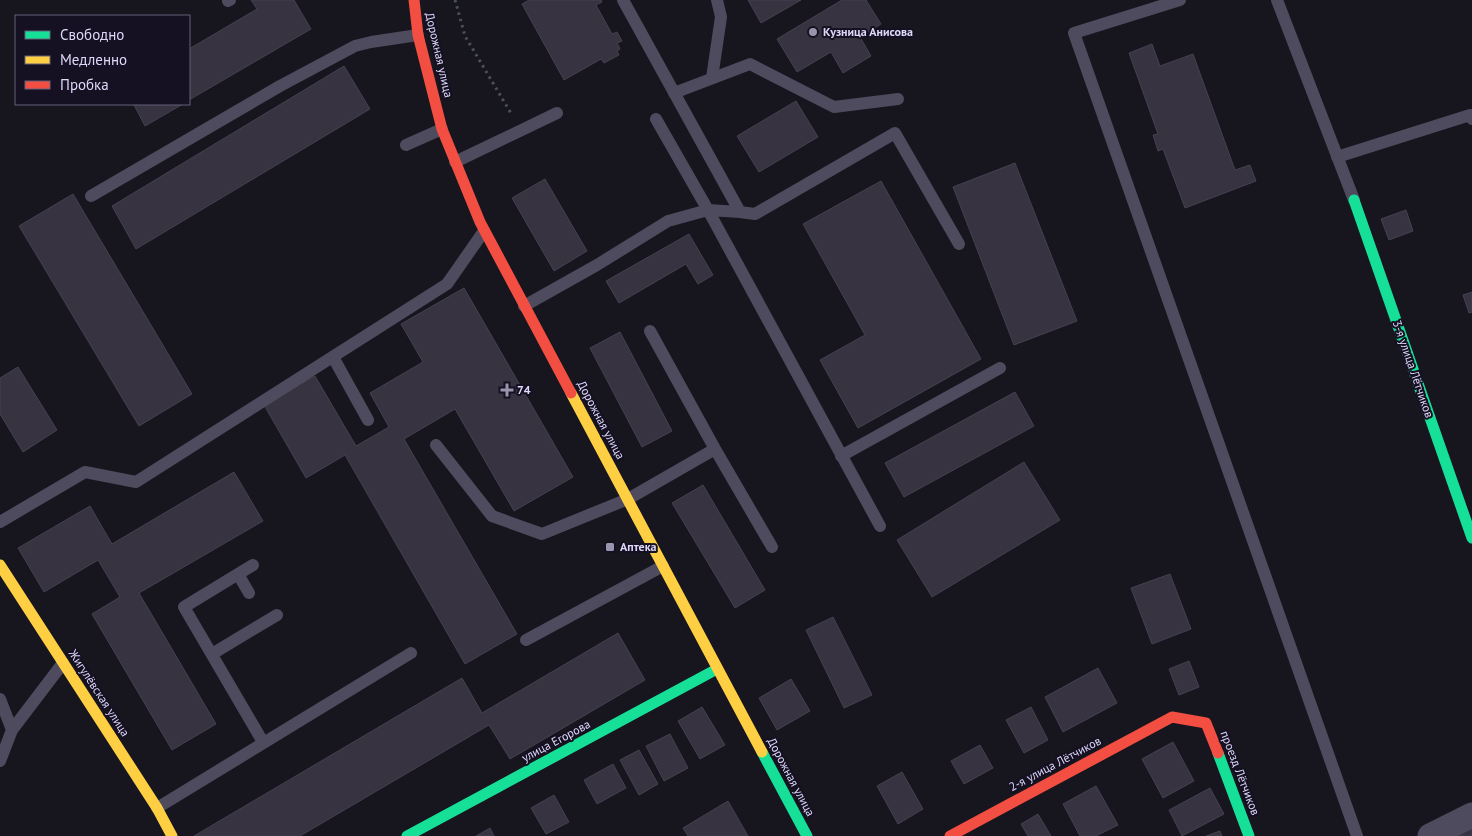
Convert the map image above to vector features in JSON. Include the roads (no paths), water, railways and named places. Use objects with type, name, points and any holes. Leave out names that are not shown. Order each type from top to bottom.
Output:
[{"type":"street","name":"Дорожная улица","points":[[414,0],[418,35],[442,129],[484,231],[807,836]]},
{"type":"street","name":"3-я улица Лётчиков","points":[[1354,200],[1472,538]]},
{"type":"street","name":"Жигулёвская улица","points":[[0,565],[157,808],[172,836]]},
{"type":"street","name":"улица Егорова","points":[[407,836],[717,669]]},
{"type":"street","name":"2-я улица Лётчиков","points":[[950,836],[1172,717]]},
{"type":"street","name":"проезд Лётчиков","points":[[1172,717],[1206,723],[1249,836]]},
{"type":"street","points":[[1430,836],[1472,815]]},
{"type":"lane","points":[[623,0],[740,212]]},
{"type":"lane","points":[[712,78],[721,17],[717,0]]},
{"type":"lane","points":[[1180,0],[1074,33],[1357,836]]},
{"type":"lane","points":[[1277,0],[1354,200]]},
{"type":"lane","points":[[91,196],[280,86],[355,46],[418,35]]},
{"type":"lane","points":[[674,93],[750,64],[834,107],[898,99]]},
{"type":"lane","points":[[455,162],[557,113]]},
{"type":"lane","points":[[1337,157],[1471,117]]},
{"type":"lane","points":[[656,119],[708,210],[880,526]]},
{"type":"lane","points":[[406,145],[442,129]]},
{"type":"lane","points":[[524,306],[597,265],[668,221],[708,210],[755,214],[895,133],[959,244]]},
{"type":"lane","points":[[0,522],[85,472],[136,482],[446,284],[484,231]]},
{"type":"lane","points":[[650,331],[772,547]]},
{"type":"lane","points":[[332,357],[368,420]]},
{"type":"lane","points":[[842,456],[1000,368]]},
{"type":"lane","points":[[436,445],[492,516],[542,534],[628,499],[715,449]]},
{"type":"lane","points":[[253,565],[184,606],[263,742]]},
{"type":"lane","points":[[526,640],[663,566]]},
{"type":"lane","points":[[238,574],[249,593]]},
{"type":"lane","points":[[212,654],[277,616]]},
{"type":"lane","points":[[157,808],[410,653]]},
{"type":"lane","points":[[0,761],[12,730],[64,663]]},
{"type":"lane","points":[[0,699],[12,730]]},
{"type":"place","name":"Кузница Анисова","points":[[813,32]]},
{"type":"place","name":"74","points":[[507,390]]},
{"type":"place","name":"Аптека","points":[[610,547]]}]
